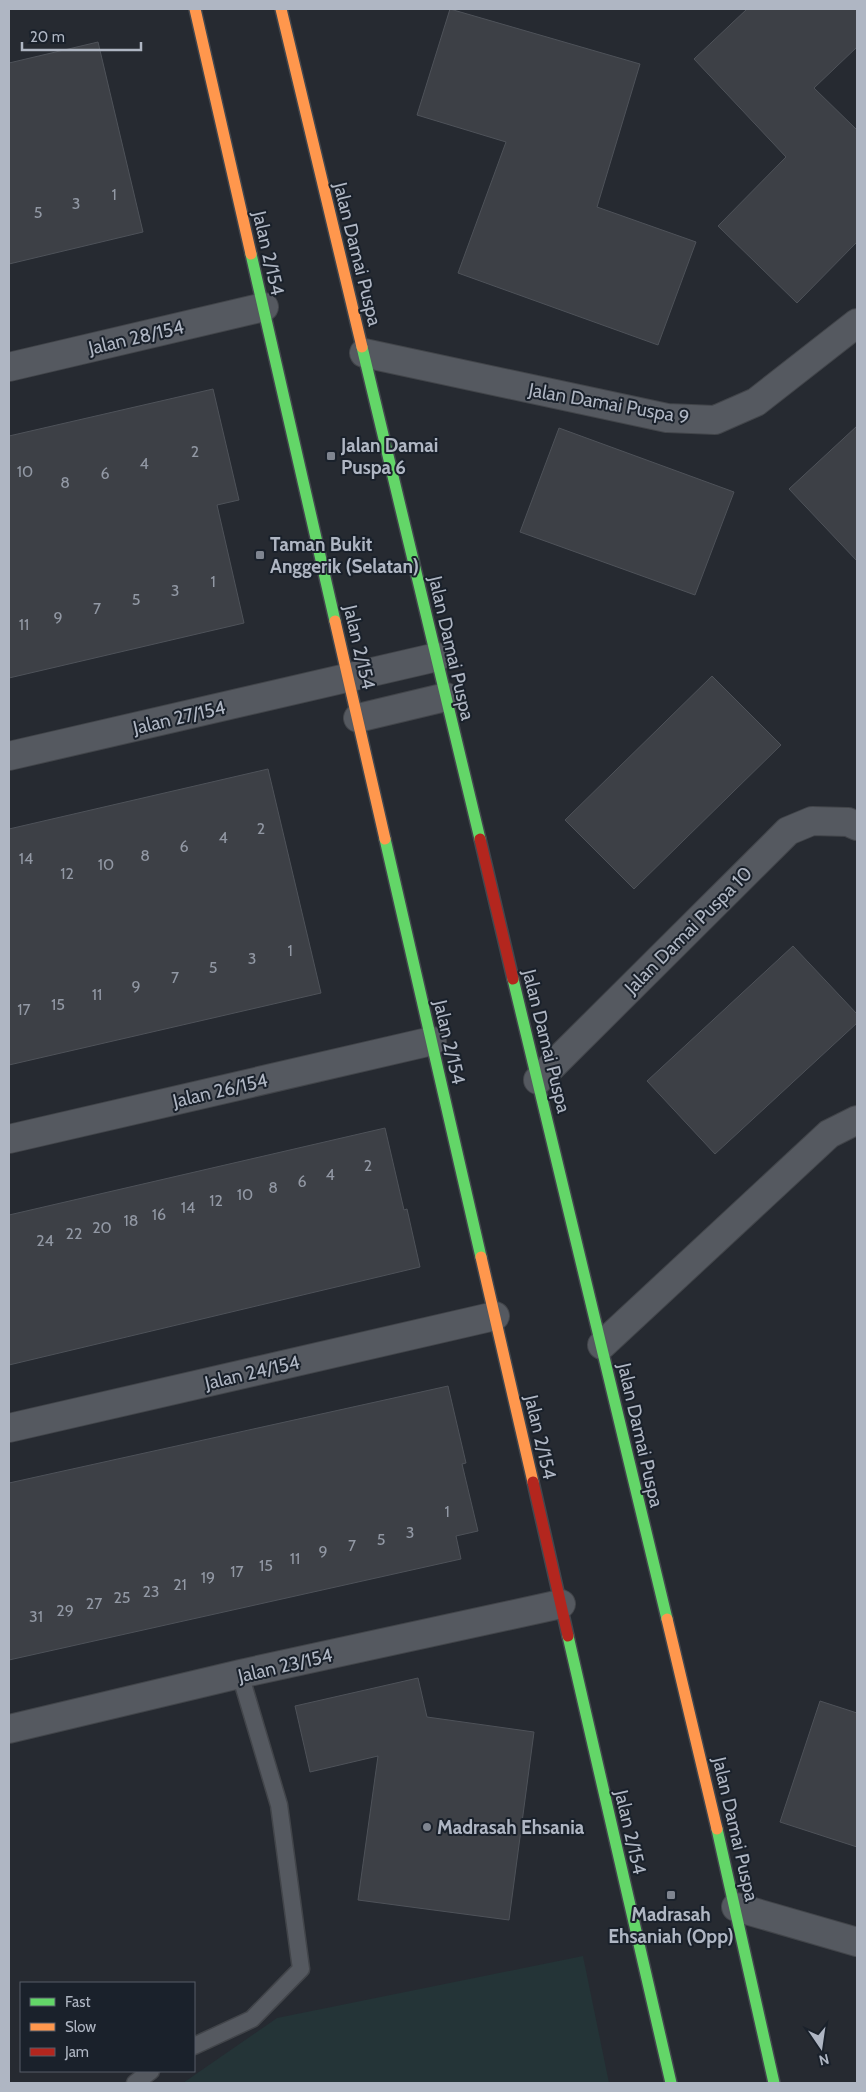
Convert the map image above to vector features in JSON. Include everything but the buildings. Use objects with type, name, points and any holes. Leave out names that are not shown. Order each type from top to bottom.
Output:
[{"type":"street","name":"Jalan 2/154","points":[[196,9],[671,2083]]},
{"type":"street","name":"Jalan Damai Puspa","points":[[281,9],[736,1907],[774,2083]]},
{"type":"street","name":"Jalan 28/154","points":[[9,367],[264,307]]},
{"type":"street","name":"Jalan Damai Puspa 9","points":[[364,353],[667,418],[715,420],[756,402],[857,323]]},
{"type":"street","name":"Jalan 27/154","points":[[9,756],[437,657]]},
{"type":"street","points":[[358,718],[446,697]]},
{"type":"street","name":"Jalan Damai Puspa 10","points":[[538,1080],[788,831],[812,821],[848,822],[857,826]]},
{"type":"street","name":"Jalan 26/154","points":[[9,1140],[432,1041]]},
{"type":"street","points":[[602,1345],[829,1134],[857,1120]]},
{"type":"street","name":"Jalan 24/154","points":[[9,1428],[495,1316]]},
{"type":"street","name":"Jalan 23/154","points":[[9,1729],[240,1674],[561,1604]]},
{"type":"street","points":[[736,1907],[857,1942]]},
{"type":"lane","points":[[195,2046],[252,2019],[301,1969],[278,1805],[240,1674]]},
{"type":"lane","points":[[135,2083],[150,2072]]},
{"type":"shaded area","points":[[583,1956],[609,2083],[183,2083],[277,2018]]},
{"type":"traffic: fast","points":[[251,254],[335,621]]},
{"type":"traffic: fast","points":[[362,347],[480,839]]},
{"type":"traffic: fast","points":[[385,839],[481,1257]]},
{"type":"traffic: fast","points":[[513,979],[667,1619]]},
{"type":"traffic: fast","points":[[568,1636],[671,2083]]},
{"type":"traffic: fast","points":[[717,1829],[774,2083]]},
{"type":"traffic: slow","points":[[195,9],[251,254]]},
{"type":"traffic: slow","points":[[281,9],[362,347]]},
{"type":"traffic: slow","points":[[335,621],[385,839]]},
{"type":"traffic: slow","points":[[481,1257],[533,1482]]},
{"type":"traffic: slow","points":[[667,1619],[717,1829]]},
{"type":"traffic: jam","points":[[480,839],[513,979]]},
{"type":"traffic: jam","points":[[533,1482],[568,1636]]},
{"type":"place","name":"Jalan Damai Puspa 6","points":[[331,456]]},
{"type":"place","name":"Taman Bukit Anggerik (Selatan)","points":[[260,555]]},
{"type":"place","name":"Madrasah Ehsania","points":[[427,1827]]},
{"type":"place","name":"Madrasah Ehsaniah (Opp)","points":[[671,1895]]}]
